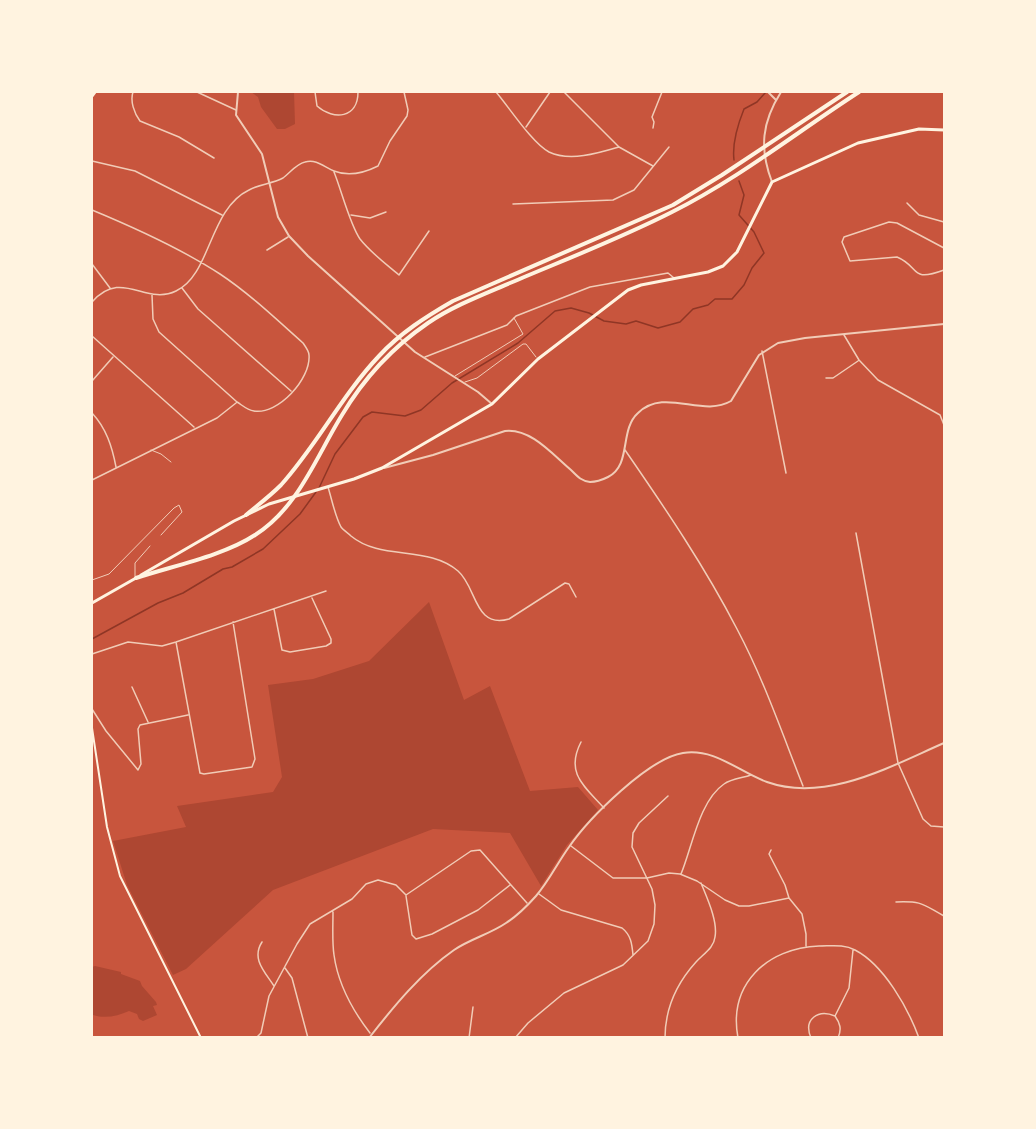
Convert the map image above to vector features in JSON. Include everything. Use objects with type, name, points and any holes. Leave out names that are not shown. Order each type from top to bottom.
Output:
[{"type":"highway","points":[[246,515],[265,500],[285,479],[360,377],[391,344],[408,330],[453,301],[673,205],[746,160],[847,92]]},
{"type":"highway","points":[[136,578],[243,542],[273,521],[290,503],[352,398],[374,370],[413,334],[430,322],[468,302],[673,212],[859,92]]},
{"type":"main road","points":[[92,96],[95,92]]},
{"type":"main road","points":[[92,603],[246,515],[279,500],[328,487],[382,468],[492,404],[538,359],[590,317],[634,287],[708,272],[723,266],[733,257],[772,182],[858,143],[919,129],[945,130]]},
{"type":"main road","points":[[92,728],[107,827],[120,876],[201,1038]]},
{"type":"street","points":[[133,92],[133,106],[140,121],[179,137],[214,158]]},
{"type":"street","points":[[197,92],[236,111]]},
{"type":"street","points":[[238,92],[236,111],[238,118],[262,154],[278,217],[289,236],[308,256],[423,358],[492,404]]},
{"type":"street","points":[[315,92],[317,105],[335,115],[352,110],[356,105],[358,92]]},
{"type":"street","points":[[92,302],[98,295],[110,288],[132,288],[152,295],[171,293],[182,288],[193,277],[231,203],[249,190],[280,179],[305,161],[320,163],[334,171],[352,174],[368,171],[378,166],[390,141],[407,116],[404,92]]},
{"type":"street","points":[[496,92],[533,139],[552,153],[588,155],[619,147]]},
{"type":"street","points":[[526,128],[550,92]]},
{"type":"street","points":[[564,92],[619,147],[654,166]]},
{"type":"street","points":[[653,128],[652,117],[662,92]]},
{"type":"street","points":[[768,92],[776,100]]},
{"type":"street","points":[[772,182],[765,163],[763,146],[765,127],[776,100],[782,92]]},
{"type":"street","points":[[513,204],[613,200],[634,190],[669,147]]},
{"type":"street","points":[[92,161],[135,171],[223,216]]},
{"type":"street","points":[[334,171],[360,239],[399,275],[429,231]]},
{"type":"street","points":[[907,203],[919,215],[945,222]]},
{"type":"street","points":[[92,210],[200,262],[239,288],[271,314],[307,348],[308,367],[301,381],[276,408],[256,411],[237,402],[159,332],[153,319],[152,295]]},
{"type":"street","points":[[350,215],[370,218],[386,212]]},
{"type":"street","points":[[944,248],[897,223],[889,222],[844,237],[842,242],[850,261],[897,257],[919,274],[931,274],[945,270]]},
{"type":"street","points":[[267,250],[289,236]]},
{"type":"street","points":[[945,244],[945,252]]},
{"type":"street","points":[[92,264],[110,288]]},
{"type":"street","points":[[423,358],[507,325],[514,317],[563,296],[603,283],[668,273],[675,278]]},
{"type":"street","points":[[182,288],[198,309],[292,392]]},
{"type":"street","points":[[382,468],[515,430],[529,436],[580,479],[592,482],[601,480],[614,474],[620,468],[632,422],[637,414],[656,402],[709,406],[731,401],[762,351],[778,344],[805,338],[945,324]]},
{"type":"street","points":[[843,334],[859,360],[878,380],[940,415],[945,425]]},
{"type":"street","points":[[92,336],[194,428]]},
{"type":"street","points":[[762,351],[786,473]]},
{"type":"street","points":[[92,381],[114,355]]},
{"type":"street","points":[[826,378],[833,378],[859,360]]},
{"type":"street","points":[[92,480],[217,418],[237,402]]},
{"type":"street","points":[[92,413],[101,423],[108,438],[116,468]]},
{"type":"street","points":[[625,449],[713,584],[738,631],[770,698],[803,787]]},
{"type":"street","points":[[328,487],[341,528],[359,543],[371,548],[434,559],[458,571],[477,606],[494,621],[509,619],[565,583],[569,584],[576,597]]},
{"type":"street","points":[[856,533],[898,764],[923,819],[931,826],[945,827]]},
{"type":"street","points":[[92,654],[128,642],[162,646],[326,591]]},
{"type":"street","points":[[274,608],[282,650],[290,652],[326,646],[331,643],[331,639],[311,596]]},
{"type":"street","points":[[176,642],[200,773],[252,767],[254,764],[233,622]]},
{"type":"street","points":[[132,687],[148,723]]},
{"type":"street","points":[[92,709],[106,731],[138,770],[141,764],[138,729],[140,725],[189,714]]},
{"type":"street","points":[[581,742],[574,764],[576,775],[604,808]]},
{"type":"street","points":[[333,911],[334,956],[341,980],[349,1002],[370,1036],[429,969],[464,944],[506,924],[528,904],[538,894],[570,845],[604,808],[650,767],[674,755],[704,753],[775,784],[803,787],[848,783],[945,743]]},
{"type":"street","points":[[680,874],[704,807],[723,785],[751,775]]},
{"type":"street","points":[[515,1038],[528,1023],[564,993],[623,965],[648,941],[654,924],[654,897],[632,848],[633,832],[639,823],[668,796]]},
{"type":"street","points":[[570,845],[614,879],[647,878],[669,873],[680,874],[739,906],[789,898]]},
{"type":"street","points":[[406,895],[471,851],[480,850],[528,904]]},
{"type":"street","points":[[771,850],[769,854],[789,898],[802,914],[806,946]]},
{"type":"street","points":[[256,1038],[261,1033],[269,996],[310,924],[352,899],[366,884],[378,880],[396,885],[406,895],[412,935],[416,939],[432,934],[478,910],[511,885]]},
{"type":"street","points":[[665,1038],[669,1007],[677,988],[695,962],[712,946],[716,936],[714,922],[700,883]]},
{"type":"street","points":[[538,894],[561,910],[622,928],[631,940],[633,957]]},
{"type":"street","points":[[896,902],[926,904],[945,916]]},
{"type":"street","points":[[262,942],[257,952],[259,965],[275,986]]},
{"type":"street","points":[[738,1038],[736,1011],[740,994],[747,980],[756,970],[787,953],[806,946],[842,945],[865,956],[895,991],[905,1006],[919,1038]]},
{"type":"street","points":[[835,1016],[849,988],[854,949]]},
{"type":"street","points":[[285,967],[292,978],[308,1038]]},
{"type":"street","points":[[469,1038],[473,1007]]},
{"type":"street","points":[[811,1038],[809,1026],[814,1016],[821,1013],[835,1016],[840,1024],[838,1038]]},
{"type":"lane","points":[[455,378],[523,334],[514,317]]},
{"type":"lane","points":[[462,382],[477,378],[523,344],[526,344],[538,359]]},
{"type":"lane","points":[[150,450],[161,454],[171,462]]},
{"type":"lane","points":[[92,580],[109,574],[174,508],[179,506],[182,512],[161,535]]},
{"type":"lane","points":[[136,578],[135,563],[150,546]]},
{"type":"shaded area","points":[[251,92],[294,92],[295,124],[285,129],[277,129],[261,107],[258,97]]},
{"type":"shaded area","points":[[429,602],[464,700],[490,686],[530,791],[578,787],[598,810],[567,845],[541,886],[510,833],[433,829],[273,890],[186,969],[173,975],[127,885],[113,841],[186,827],[177,806],[273,792],[282,777],[268,685],[313,679],[369,661]]},
{"type":"shaded area","points":[[92,967],[121,972],[121,974],[140,981],[156,1002],[157,1005],[153,1006],[157,1015],[143,1021],[137,1014],[129,1011],[102,1017],[93,1015]]},
{"type":"waterway","points":[[734,160],[736,134],[744,109],[757,102],[766,92]]},
{"type":"waterway","points":[[319,488],[335,454],[363,417],[372,412],[405,416],[421,410],[452,383],[518,343],[555,311],[571,308],[589,313],[604,321],[626,324],[636,321],[658,328],[680,322],[693,309],[708,305],[715,299],[732,299],[744,285],[752,268],[764,253],[754,232],[739,215],[744,195],[739,181]]},
{"type":"waterway","points":[[92,639],[263,549],[300,514],[316,492]]}]
